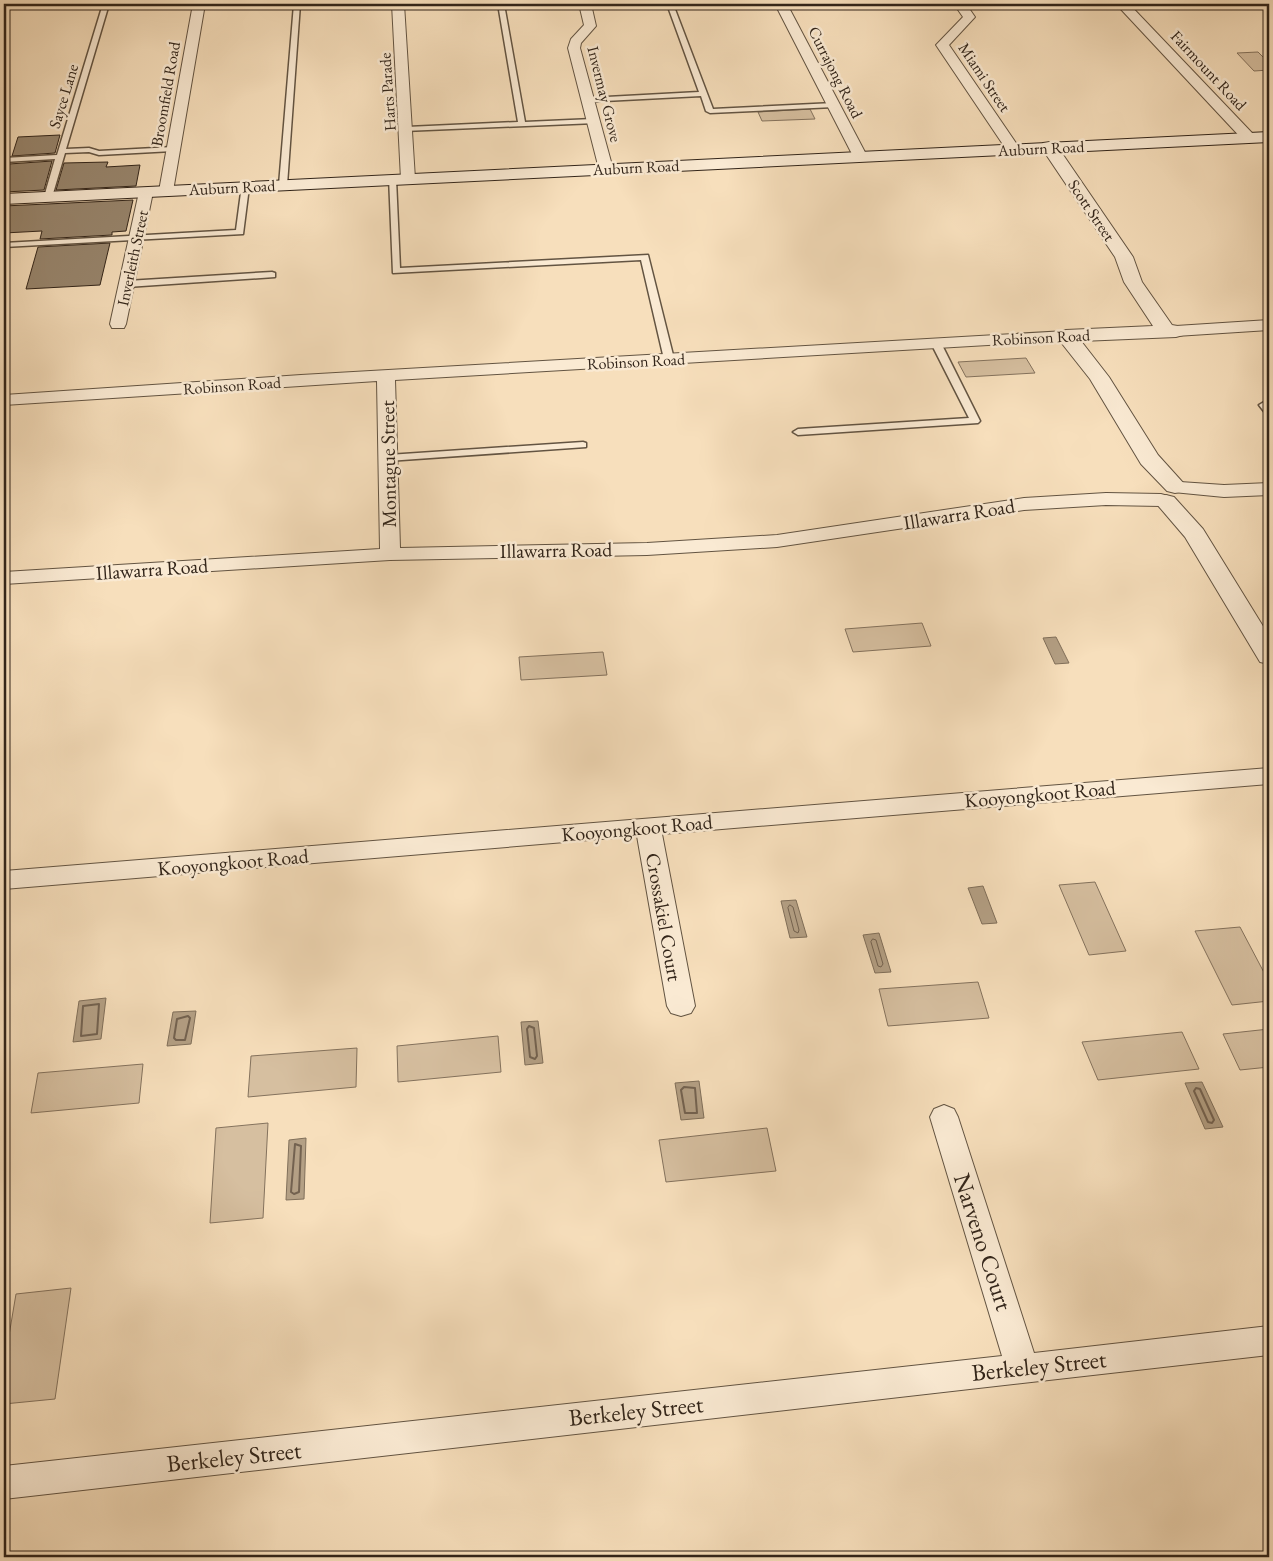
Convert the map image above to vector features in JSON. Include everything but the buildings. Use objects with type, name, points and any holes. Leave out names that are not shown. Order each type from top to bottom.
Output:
[{"type":"main road","name":"Auburn Road","points":[[4,199],[1269,137]]},
{"type":"main road","name":"Scott Street","points":[[1049,147],[1124,257],[1133,282],[1171,331]]},
{"type":"main road","name":"Robinson Road","points":[[1074,336],[1171,331]]},
{"type":"main road","points":[[1074,336],[1269,656]]},
{"type":"street","name":"Broomfield Road","points":[[166,191],[199,4]]},
{"type":"street","name":"Harts Parade","points":[[398,4],[407,129],[400,179]]},
{"type":"street","name":"Invermay Grove","points":[[585,4],[590,26],[574,46],[606,169]]},
{"type":"street","name":"Currajong Road","points":[[781,4],[860,156]]},
{"type":"street","name":"Miami Street","points":[[960,4],[969,17],[942,45],[1013,149]]},
{"type":"street","name":"Fairmount Road","points":[[1122,4],[1249,138]]},
{"type":"street","name":"Inverleith Street","points":[[118,324],[146,192]]},
{"type":"street","name":"Robinson Road","points":[[1171,331],[1269,325]]},
{"type":"street","name":"Robinson Road","points":[[4,400],[386,375],[1074,336]]},
{"type":"street","name":"Montague Street","points":[[386,375],[390,554]]},
{"type":"street","name":"Illawarra Road","points":[[4,578],[390,554],[647,549],[777,541],[1024,504],[1269,489]]},
{"type":"street","name":"Kooyongkoot Road","points":[[4,880],[1269,776]]},
{"type":"street","name":"Crossakiel Court","points":[[648,827],[681,1006]]},
{"type":"street","name":"Narveno Court","points":[[944,1117],[1022,1367]]},
{"type":"street","name":"Berkeley Street","points":[[4,1483],[1022,1367],[1269,1341]]},
{"type":"lane","name":"Sayce Lane","points":[[48,197],[106,4]]},
{"type":"lane","points":[[283,185],[297,4]]},
{"type":"lane","points":[[501,4],[522,124]]},
{"type":"lane","points":[[670,4],[710,111],[834,105]]},
{"type":"lane","points":[[588,100],[704,94]]},
{"type":"lane","points":[[407,129],[593,121]]},
{"type":"lane","points":[[4,160],[89,150],[99,153],[173,149]]},
{"type":"lane","points":[[400,179],[396,271],[645,257],[670,359]]},
{"type":"lane","points":[[4,245],[240,232],[245,187]]},
{"type":"lane","points":[[127,284],[272,275]]},
{"type":"lane","points":[[798,432],[975,421],[936,344]]},
{"type":"lane","points":[[388,458],[582,445]]},
{"type":"shaded area","points":[[1258,52],[1269,63],[1269,70],[1254,71],[1237,53]]},
{"type":"shaded area","points":[[810,109],[815,119],[762,121],[758,112]]},
{"type":"shaded area","points":[[1026,358],[1035,373],[966,377],[958,362]]},
{"type":"shaded area","points":[[922,623],[931,646],[853,652],[845,629]]},
{"type":"shaded area","points":[[603,652],[607,675],[521,680],[519,657]]},
{"type":"shaded area","points":[[1095,882],[1126,951],[1089,955],[1059,885]]},
{"type":"shaded area","points":[[1240,927],[1269,982],[1269,1001],[1232,1005],[1195,931]]},
{"type":"shaded area","points":[[978,982],[989,1018],[888,1026],[879,989]]},
{"type":"shaded area","points":[[1269,1029],[1269,1067],[1240,1070],[1223,1034]]},
{"type":"shaded area","points":[[1182,1032],[1199,1069],[1098,1080],[1082,1042]]},
{"type":"shaded area","points":[[498,1036],[501,1072],[398,1082],[397,1046]]},
{"type":"shaded area","points":[[357,1048],[356,1087],[248,1097],[251,1056]]},
{"type":"shaded area","points":[[143,1064],[139,1103],[31,1113],[38,1073]]},
{"type":"shaded area","points":[[268,1123],[263,1218],[210,1223],[216,1128]]},
{"type":"shaded area","points":[[767,1128],[776,1171],[666,1182],[659,1140]]},
{"type":"shaded area","points":[[71,1288],[55,1399],[4,1404],[4,1365],[16,1294]]},
{"type":"water","points":[[1056,637],[1069,663],[1055,664],[1043,638]]},
{"type":"water","points":[[983,886],[997,923],[982,924],[968,888]]},
{"type":"water","points":[[796,900],[807,937],[790,938],[781,901]]},
{"type":"water","points":[[879,933],[891,972],[875,973],[863,935]]},
{"type":"water","points":[[106,998],[101,1039],[73,1042],[79,1001]]},
{"type":"water","points":[[196,1011],[191,1044],[167,1046],[173,1012]]},
{"type":"water","points":[[538,1021],[543,1063],[525,1065],[521,1022]]},
{"type":"water","points":[[699,1081],[704,1118],[681,1120],[675,1083]]},
{"type":"water","points":[[1202,1082],[1223,1127],[1205,1129],[1185,1083]]},
{"type":"water","points":[[306,1138],[304,1199],[286,1200],[289,1140]]}]
